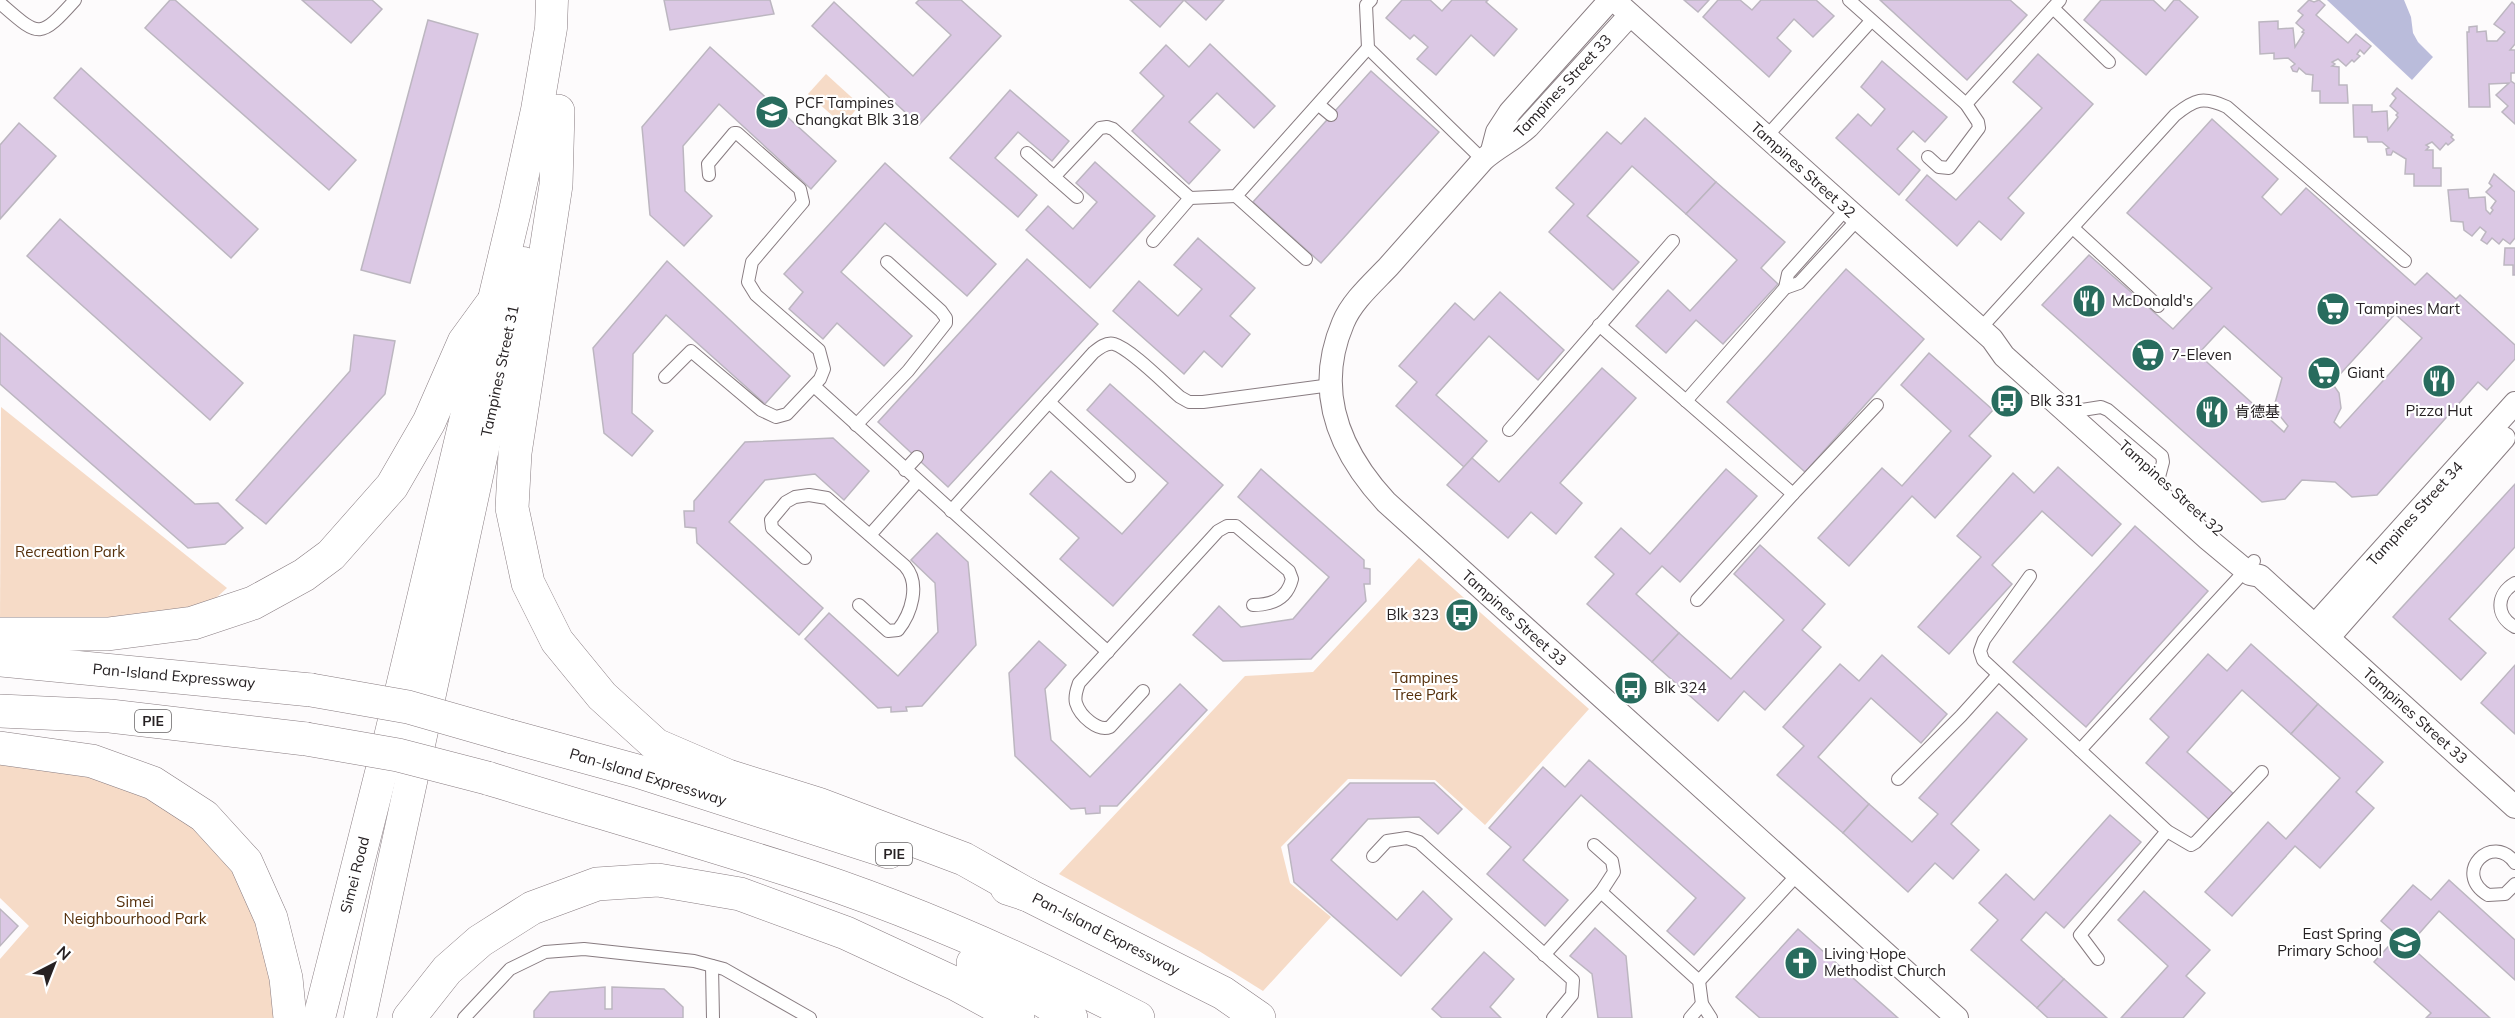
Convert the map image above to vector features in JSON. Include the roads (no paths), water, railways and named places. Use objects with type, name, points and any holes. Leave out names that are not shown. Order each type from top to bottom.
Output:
[{"type":"highway","points":[[558,111],[556,185],[515,453],[512,508],[528,583],[557,641],[602,696],[656,745],[728,776],[818,804],[964,859],[1028,895]]},
{"type":"highway","points":[[0,634],[108,634],[193,623],[253,603],[304,576],[331,555],[392,486],[429,422],[464,342],[491,305]]},
{"type":"highway","name":"Pan-Island Expressway","points":[[0,660],[311,690],[408,706],[637,771],[778,818],[1028,895],[1223,993],[1259,1018]]},
{"type":"highway","name":"PIE","points":[[0,711],[110,716],[306,739],[398,755],[487,778],[784,868],[917,916],[1005,954],[1138,1018]]},
{"type":"highway","points":[[0,748],[92,761],[153,783],[204,816],[246,862],[271,918],[286,978],[290,1018]]},
{"type":"highway","points":[[626,821],[911,934],[999,974],[1071,1018]]},
{"type":"highway","points":[[409,1018],[447,970],[480,941],[532,908],[597,884],[658,880],[740,894],[846,933],[956,984],[1018,1018]]},
{"type":"main road","name":"Tampines Street 31","points":[[391,733],[537,110],[551,28],[552,0]]},
{"type":"main road","name":"Tampines Street 31","points":[[360,1018],[558,111],[574,0]]},
{"type":"main road","name":"Simei Road","points":[[319,1018],[391,733]]},
{"type":"street","name":"Tampines Street 32","points":[[1618,5],[1986,334],[2004,356],[2208,539],[2254,569]]},
{"type":"street","name":"Tampines Street 33","points":[[1618,5],[1528,127],[1513,140],[1488,155],[1350,310],[1336,343],[1331,385],[1335,415],[1350,456],[1359,471],[1386,502],[1957,1018]]},
{"type":"street","name":"Tampines Street 32","points":[[1986,334],[2012,346],[2159,477],[2322,631]]},
{"type":"street","name":"Tampines Street 34","points":[[2322,631],[2494,438],[2515,403]]},
{"type":"street","name":"Tampines Street 34","points":[[2494,438],[2515,425]]},
{"type":"street","name":"Tampines Street 33","points":[[2322,631],[2515,807]]},
{"type":"lane","points":[[0,3],[32,30],[42,30],[53,25],[75,0]]},
{"type":"lane","points":[[1849,0],[1966,104],[1978,122],[1977,133],[1949,168],[1939,167],[1928,157]]},
{"type":"lane","points":[[1366,2],[1365,36],[1368,48],[1488,155]]},
{"type":"lane","points":[[1966,104],[2056,4],[2109,62]]},
{"type":"lane","points":[[1766,137],[1872,21]]},
{"type":"lane","points":[[1236,196],[1368,48]]},
{"type":"lane","points":[[1986,334],[2073,228],[2175,115],[2190,103],[2201,100],[2211,100],[2227,107],[2405,261]]},
{"type":"lane","points":[[1318,105],[1331,115]]},
{"type":"lane","points":[[1054,177],[1100,128],[1107,127],[1113,129],[1190,198],[1236,196],[1306,259]]},
{"type":"lane","points":[[665,376],[691,351],[761,410],[776,417],[787,414],[820,379],[824,369],[819,350],[756,295],[748,282],[752,262],[803,202],[800,189],[738,133],[734,133],[708,164],[709,175]]},
{"type":"lane","points":[[1027,153],[1077,198]]},
{"type":"lane","points":[[1153,241],[1190,198]]},
{"type":"lane","points":[[1686,401],[1785,288],[1800,283],[1852,214]]},
{"type":"lane","points":[[2073,228],[2158,306]]},
{"type":"lane","points":[[1509,430],[1673,241]]},
{"type":"lane","points":[[856,425],[908,371],[946,323],[946,318],[941,312],[887,262]]},
{"type":"lane","points":[[1599,325],[1792,494]]},
{"type":"lane","points":[[951,511],[1093,352],[1103,346],[1112,344],[1126,350],[1180,397],[1189,402],[1331,385]]},
{"type":"lane","points":[[814,386],[917,482],[1108,652]]},
{"type":"lane","points":[[1049,402],[1129,476]]},
{"type":"lane","points":[[1697,600],[1792,494],[1877,405]]},
{"type":"lane","points":[[905,470],[916,458]]},
{"type":"lane","points":[[870,535],[917,482]]},
{"type":"lane","points":[[805,558],[770,524],[775,513],[795,497],[809,495],[827,498],[909,569],[911,610],[898,630],[888,631],[859,605]]},
{"type":"lane","points":[[1143,690],[1105,729],[1099,728],[1082,713],[1076,703],[1075,694],[1079,683],[1218,531],[1227,526],[1236,526],[1289,571],[1292,579],[1285,594],[1279,599],[1267,605],[1253,605]]},
{"type":"lane","points":[[2080,750],[2254,569]]},
{"type":"lane","points":[[2030,576],[1984,640],[1980,651],[1983,660],[2167,831],[2192,845],[2262,772]]},
{"type":"lane","points":[[2515,583],[2503,593],[2500,610],[2503,617],[2515,627]]},
{"type":"lane","points":[[1898,778],[1961,716],[1998,675]]},
{"type":"lane","points":[[2098,959],[2080,935],[2167,831]]},
{"type":"lane","points":[[1373,856],[1387,841],[1407,838],[1419,842],[1573,980],[1572,995],[1552,1018]]},
{"type":"lane","points":[[1544,955],[1601,892],[1614,872],[1612,861],[1594,845]]},
{"type":"lane","points":[[2514,858],[2494,851],[2486,854],[2478,859],[2473,875],[2475,883],[2488,895],[2505,894],[2515,884]]},
{"type":"lane","points":[[1699,981],[1798,874]]},
{"type":"lane","points":[[1601,892],[1699,981],[1702,1004],[1711,1018]]},
{"type":"lane","points":[[464,1018],[510,969],[545,952],[584,949],[694,961],[724,969],[810,1018]]},
{"type":"lane","points":[[712,966],[713,1018]]},
{"type":"lane","points":[[1690,1018],[1702,1004]]},
{"type":"water","points":[[2327,0],[2404,0],[2411,17],[2413,33],[2418,42],[2433,57],[2412,80]]},
{"type":"place","name":"PCF Tampines Changkat Blk 318","points":[[772,112]]},
{"type":"place","name":"McDonald's","points":[[2089,301]]},
{"type":"place","name":"Tampines Mart","points":[[2333,309]]},
{"type":"place","name":"7-Eleven","points":[[2148,355]]},
{"type":"place","name":"Giant","points":[[2324,373]]},
{"type":"place","name":"Pizza Hut","points":[[2439,381]]},
{"type":"place","name":"Blk 331","points":[[2007,401]]},
{"type":"place","name":"肯德基","points":[[2212,412]]},
{"type":"place","name":"Blk 323","points":[[1462,615]]},
{"type":"place","name":"Blk 324","points":[[1631,688]]},
{"type":"place","name":"East Spring Primary School","points":[[2405,943]]},
{"type":"place","name":"Living Hope Methodist Church","points":[[1801,963]]},
{"type":"park label","name":"Recreation Park","points":[[70,552]]},
{"type":"park label","name":"Tampines Tree Park","points":[[1425,686]]},
{"type":"park label","name":"Simei Neighbourhood Park","points":[[135,910]]}]
